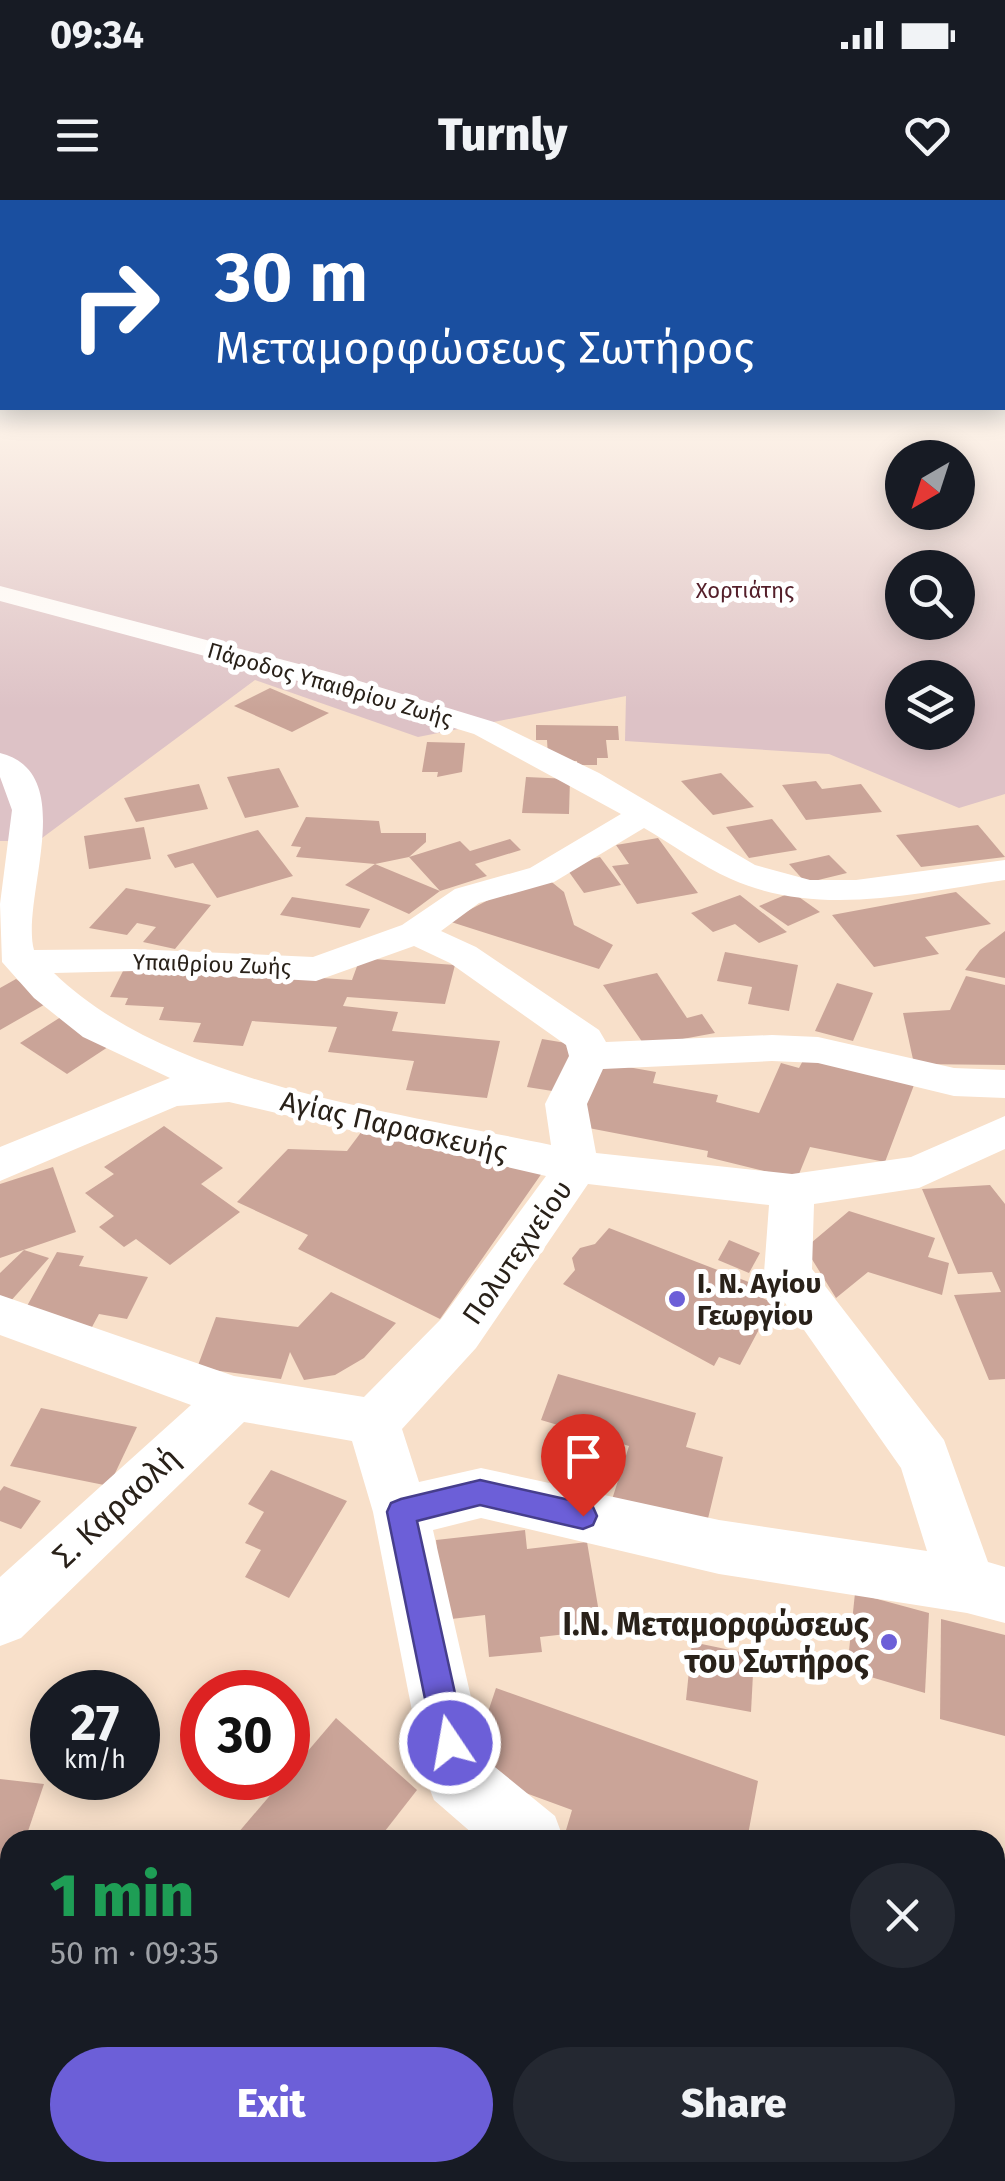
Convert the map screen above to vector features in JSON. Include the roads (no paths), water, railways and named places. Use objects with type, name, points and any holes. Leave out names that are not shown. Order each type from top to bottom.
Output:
[{"type":"street","name":"Πάροδος Υπαιθρίου Ζωής","points":[[0,593],[353,687],[484,728],[588,780],[644,814]]},
{"type":"street","points":[[0,762],[8,766],[24,792],[28,810],[13,946],[21,962]]},
{"type":"street","points":[[644,814],[743,872],[808,891],[856,890],[1005,870]]},
{"type":"street","name":"Υπαιθρίου Ζωής","points":[[21,962],[135,960],[316,968],[415,934],[468,896],[542,876],[644,814]]},
{"type":"street","points":[[415,934],[463,955],[585,1039],[589,1056],[818,1050],[954,1082],[1005,1084]]},
{"type":"street","name":"Αγίας Παρασκευής","points":[[21,962],[97,1028],[138,1050],[247,1093],[576,1167],[792,1191],[919,1172],[1005,1131]]},
{"type":"street","name":"Πολυτεχνείου","points":[[374,1422],[409,1392],[497,1288],[576,1167],[566,1104],[589,1056]]},
{"type":"street","points":[[0,1165],[171,1092],[212,1088],[247,1093]]},
{"type":"street","points":[[792,1191],[788,1273],[925,1457],[986,1590]]},
{"type":"street","points":[[0,1315],[234,1398],[374,1422],[401,1512],[457,1776],[520,1830]]},
{"type":"street","name":"Σ. Καραολή","points":[[0,1618],[234,1398]]},
{"type":"street","points":[[401,1512],[480,1492],[719,1547],[986,1590]]},
{"type":"place","name":"Ι. Ν. Αγίου Γεωργίου","points":[[677,1299]]},
{"type":"place","name":"I.N. Μεταμορφώσεως του Σωτήρος","points":[[889,1642]]},
{"type":"park label","name":"Χορτιάτης","points":[[745,590]]}]
